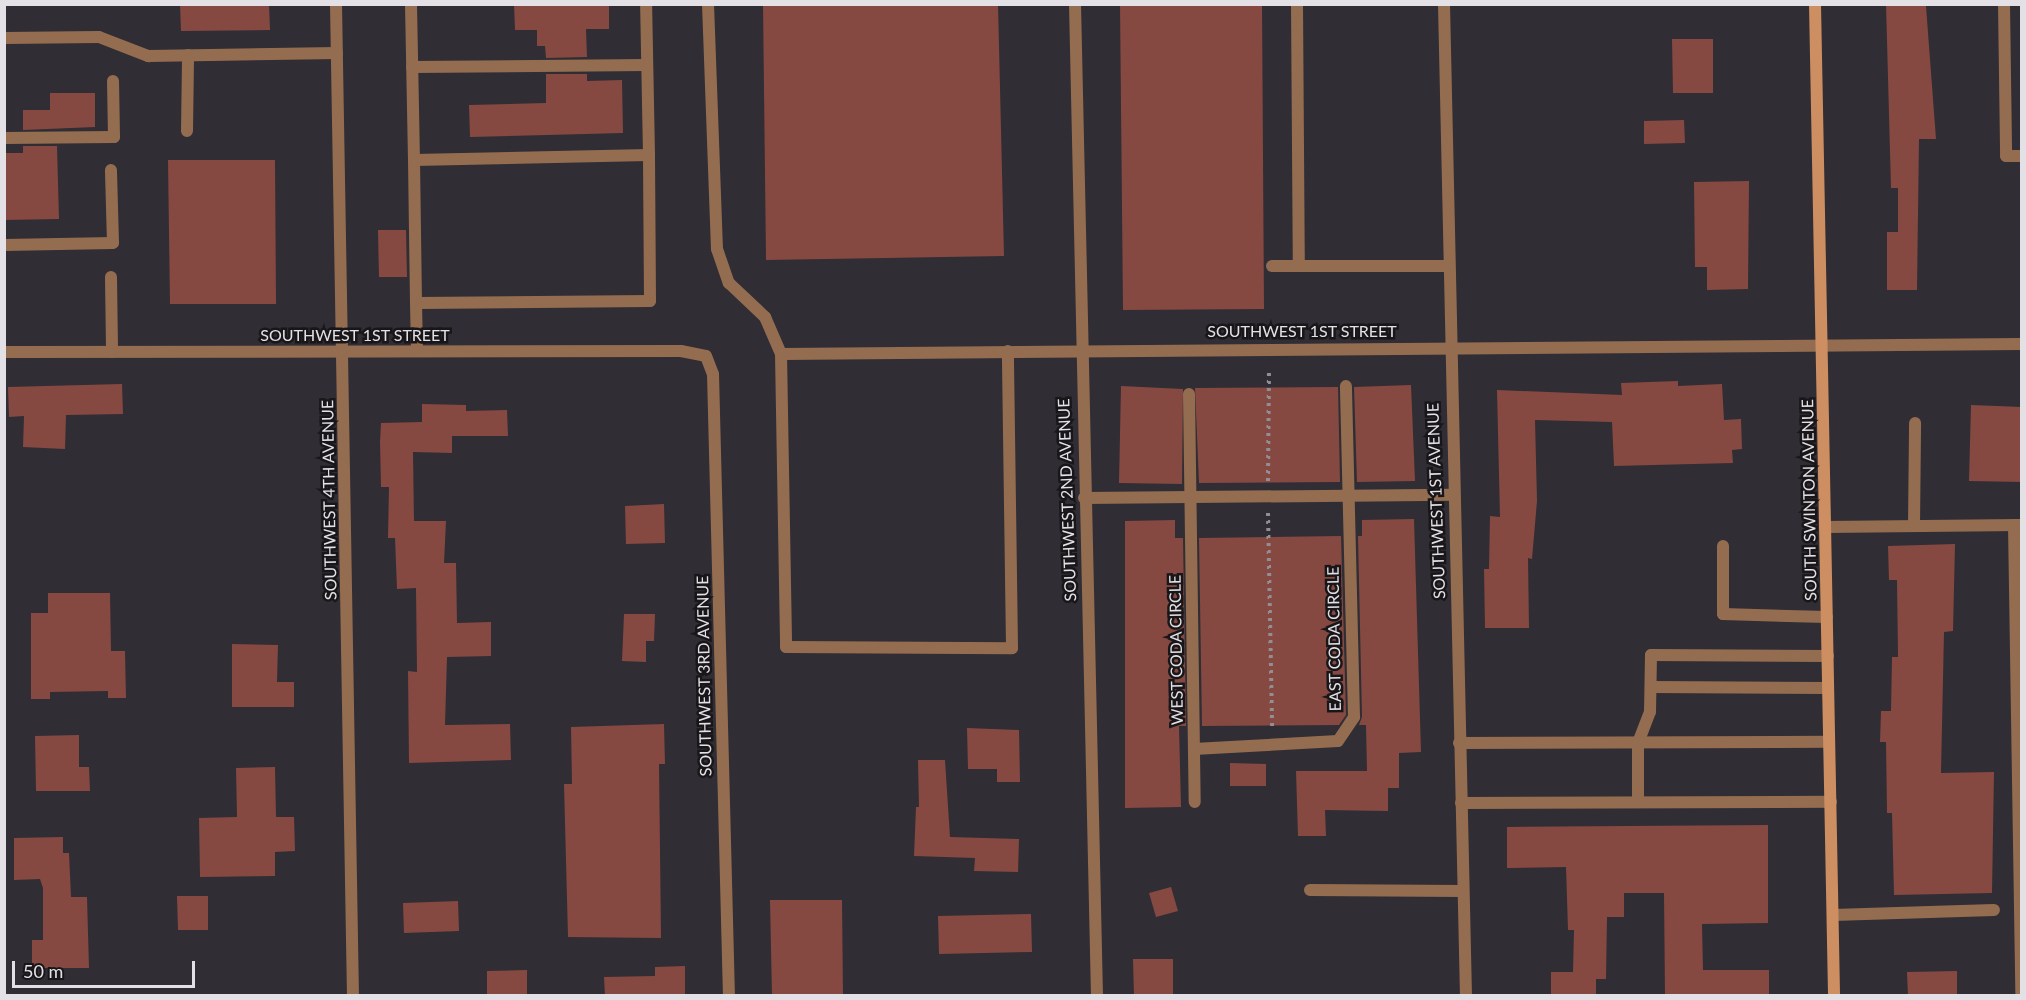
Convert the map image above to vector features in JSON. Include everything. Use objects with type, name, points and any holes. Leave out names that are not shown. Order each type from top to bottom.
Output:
[{"type":"street","name":"SOUTHWEST 4TH AVENUE","points":[[336,4],[344,352],[353,996]]},
{"type":"street","points":[[411,4],[417,351]]},
{"type":"street","points":[[416,303],[650,301],[646,4]]},
{"type":"street","points":[[708,4],[717,249],[729,283],[765,317],[781,354],[786,647],[1012,648],[1008,351]]},
{"type":"street","name":"SOUTHWEST 2ND AVENUE","points":[[1075,4],[1080,349],[1097,996]]},
{"type":"street","points":[[1297,4],[1299,267]]},
{"type":"street","name":"SOUTHWEST 1ST AVENUE","points":[[1444,4],[1449,347],[1466,996]]},
{"type":"street","name":"SOUTH SWINTON AVENUE","points":[[1815,4],[1834,996]]},
{"type":"street","points":[[2004,4],[2006,156],[2022,156]]},
{"type":"street","points":[[4,38],[99,37],[148,56],[337,53]]},
{"type":"street","points":[[187,131],[188,55]]},
{"type":"street","points":[[412,67],[647,65]]},
{"type":"street","points":[[4,138],[114,137],[113,81]]},
{"type":"street","points":[[414,160],[649,155]]},
{"type":"street","points":[[4,244],[113,243],[111,170]]},
{"type":"street","points":[[1272,266],[1448,267]]},
{"type":"street","points":[[111,277],[111,352]]},
{"type":"street","name":"SOUTHWEST 1ST STREET","points":[[781,354],[1080,349],[2022,344]]},
{"type":"street","name":"SOUTHWEST 1ST STREET","points":[[4,352],[681,351],[706,356]]},
{"type":"street","name":"SOUTHWEST 3RD AVENUE","points":[[706,356],[713,375],[729,996]]},
{"type":"street","points":[[1346,386],[1347,495]]},
{"type":"street","name":"WEST CODA CIRCLE","points":[[1189,394],[1195,802]]},
{"type":"street","points":[[1914,526],[1915,423]]},
{"type":"street","name":"EAST CODA CIRCLE","points":[[1194,749],[1338,741],[1354,717],[1347,495]]},
{"type":"street","points":[[1084,498],[1453,495]]},
{"type":"street","points":[[1826,527],[2018,525],[2020,996]]},
{"type":"street","points":[[1723,546],[1724,614],[1827,617]]},
{"type":"street","points":[[1638,802],[1638,743],[1650,712],[1651,655],[1828,656]]},
{"type":"street","points":[[1651,687],[1828,688]]},
{"type":"street","points":[[1459,743],[1829,742]]},
{"type":"street","points":[[1461,803],[1831,802]]},
{"type":"street","points":[[1310,890],[1463,891]]},
{"type":"street","points":[[1833,915],[1994,910]]},
{"type":"path","points":[[1268,484],[1269,371]]},
{"type":"path","points":[[1268,512],[1272,730]]},
{"type":"building","points":[[180,4],[269,4],[270,30],[181,31]]},
{"type":"building","points":[[514,4],[609,4],[609,29],[586,29],[587,57],[546,58],[545,46],[537,46],[537,30],[515,30]]},
{"type":"building","points":[[763,4],[998,4],[1004,256],[766,260]]},
{"type":"building","points":[[1120,4],[1262,4],[1264,309],[1123,310]]},
{"type":"building","points":[[1886,4],[1926,6],[1936,139],[1919,139],[1917,290],[1887,290],[1887,232],[1898,232],[1898,188],[1891,188]]},
{"type":"building","points":[[1672,39],[1713,39],[1713,93],[1673,93]]},
{"type":"building","points":[[546,74],[587,74],[587,81],[622,80],[623,133],[470,137],[469,105],[546,103]]},
{"type":"building","points":[[50,93],[95,93],[95,127],[23,130],[23,110],[50,110]]},
{"type":"building","points":[[1684,120],[1685,143],[1644,144],[1644,121]]},
{"type":"building","points":[[23,146],[57,146],[59,219],[4,220],[4,153],[23,153]]},
{"type":"building","points":[[168,160],[275,160],[276,304],[170,304]]},
{"type":"building","points":[[1749,181],[1748,289],[1707,290],[1707,267],[1695,267],[1694,182]]},
{"type":"building","points":[[378,230],[406,230],[407,277],[379,277]]},
{"type":"building","points":[[1678,381],[1678,386],[1722,384],[1724,420],[1741,419],[1742,449],[1732,450],[1733,463],[1614,466],[1612,422],[1535,420],[1537,501],[1532,559],[1528,558],[1529,628],[1485,628],[1484,569],[1489,569],[1490,516],[1500,517],[1497,390],[1622,395],[1621,383]]},
{"type":"building","points":[[122,384],[123,414],[66,415],[65,449],[23,447],[24,416],[9,417],[8,387]]},
{"type":"building","points":[[1411,385],[1415,481],[1357,482],[1354,387]]},
{"type":"building","points":[[1121,386],[1183,389],[1182,484],[1119,483]]},
{"type":"building","points":[[1338,387],[1340,482],[1199,483],[1195,388]]},
{"type":"building","points":[[422,404],[466,405],[466,411],[507,410],[508,436],[452,436],[452,453],[413,452],[414,521],[446,521],[444,563],[456,563],[457,623],[491,622],[491,656],[447,657],[445,725],[510,724],[511,760],[409,763],[408,671],[417,672],[416,588],[397,589],[395,538],[388,538],[389,487],[381,487],[380,442],[381,423],[422,422]]},
{"type":"building","points":[[1971,405],[2022,407],[2022,482],[1969,481]]},
{"type":"building","points":[[664,504],[665,543],[626,544],[625,506]]},
{"type":"building","points":[[1414,519],[1421,752],[1399,753],[1399,788],[1388,788],[1388,811],[1325,810],[1326,836],[1298,836],[1296,771],[1367,771],[1366,725],[1359,725],[1362,717],[1358,536],[1362,536],[1362,520]]},
{"type":"building","points":[[1175,520],[1175,538],[1183,538],[1186,726],[1179,726],[1181,807],[1125,808],[1125,521]]},
{"type":"building","points":[[1341,536],[1346,715],[1339,725],[1202,726],[1199,538]]},
{"type":"building","points":[[1955,544],[1953,631],[1944,632],[1941,773],[1994,772],[1992,893],[1894,895],[1892,813],[1887,813],[1886,742],[1880,742],[1881,711],[1891,711],[1892,657],[1898,657],[1897,580],[1889,580],[1888,546]]},
{"type":"building","points":[[48,593],[110,593],[111,651],[125,651],[126,698],[108,698],[108,691],[50,692],[50,699],[31,699],[31,613],[48,613]]},
{"type":"building","points":[[624,614],[655,614],[654,641],[646,641],[646,662],[622,661]]},
{"type":"building","points":[[232,644],[278,645],[277,682],[294,682],[294,707],[232,707]]},
{"type":"building","points":[[664,724],[665,764],[659,764],[661,938],[568,937],[564,784],[572,784],[571,727]]},
{"type":"building","points":[[967,728],[1019,730],[1020,782],[997,782],[997,769],[968,769]]},
{"type":"building","points":[[79,735],[79,767],[89,767],[90,791],[36,791],[35,736]]},
{"type":"building","points":[[918,760],[945,760],[950,837],[1019,839],[1018,872],[974,871],[975,858],[914,856],[916,807],[919,807]]},
{"type":"building","points":[[1230,763],[1266,764],[1266,786],[1230,786]]},
{"type":"building","points":[[275,767],[276,817],[294,817],[295,851],[275,852],[275,876],[200,877],[199,818],[237,817],[236,768]]},
{"type":"building","points":[[1768,825],[1768,923],[1702,924],[1703,970],[1769,970],[1769,996],[1665,996],[1664,893],[1624,893],[1624,917],[1607,917],[1606,979],[1596,979],[1596,996],[1551,996],[1551,972],[1573,972],[1574,930],[1568,930],[1566,867],[1507,868],[1507,827]]},
{"type":"building","points":[[63,837],[63,853],[69,853],[71,897],[87,897],[89,968],[32,968],[32,940],[43,940],[43,888],[40,879],[14,880],[14,838]]},
{"type":"building","points":[[1171,887],[1178,911],[1156,917],[1149,893]]},
{"type":"building","points":[[177,896],[208,896],[208,930],[178,930]]},
{"type":"building","points":[[770,900],[842,900],[843,996],[772,996]]},
{"type":"building","points":[[458,901],[459,931],[404,933],[403,903]]},
{"type":"building","points":[[1031,914],[1032,952],[939,954],[938,916]]},
{"type":"building","points":[[1133,959],[1173,959],[1173,996],[1134,996]]},
{"type":"building","points":[[685,966],[685,996],[605,996],[604,977],[655,976],[655,967]]},
{"type":"building","points":[[527,970],[527,996],[487,996],[487,971]]},
{"type":"building","points":[[1957,971],[1957,996],[1908,996],[1907,972]]}]
